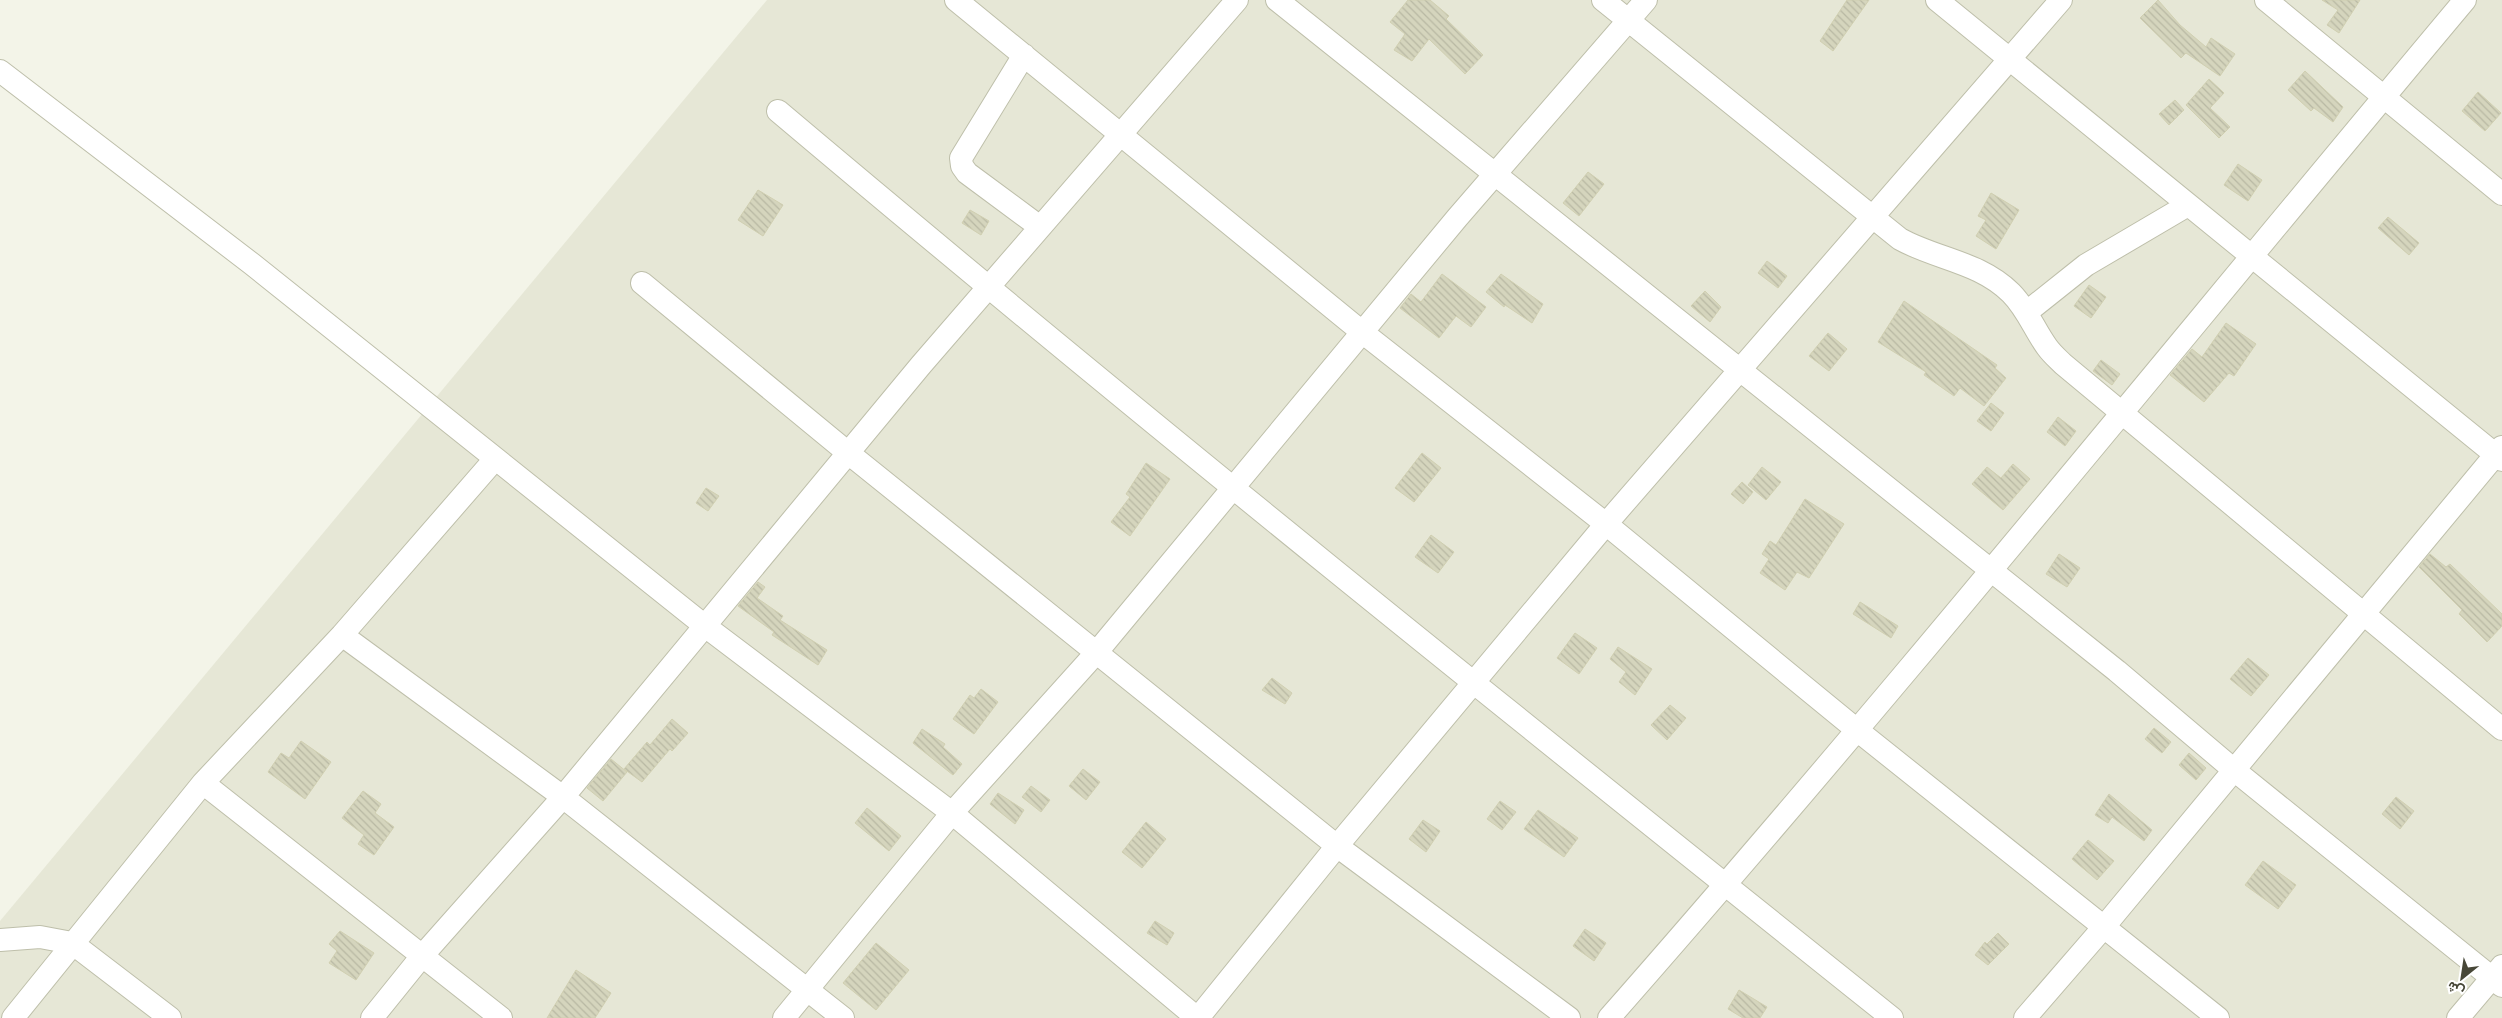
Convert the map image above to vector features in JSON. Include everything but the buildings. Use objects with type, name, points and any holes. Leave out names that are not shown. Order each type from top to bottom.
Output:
[{"type":"street","points":[[956,0],[1362,332],[1606,524],[1857,730],[2218,1018]]},
{"type":"street","points":[[372,1018],[422,956],[563,797],[847,452],[1119,134],[1237,0]]},
{"type":"street","points":[[1277,0],[1992,571],[2234,770],[2499,977],[2458,1018]]},
{"type":"street","points":[[1603,0],[1900,239],[1915,248],[1970,266],[2010,292],[2027,312],[2048,348],[2122,415],[2502,729]]},
{"type":"street","points":[[784,1018],[809,990],[952,813],[1096,653],[1457,218],[1646,0]]},
{"type":"street","points":[[1937,0],[2251,256],[2500,454],[2364,614],[2103,928],[2025,1018]]},
{"type":"street","points":[[0,71],[252,264],[705,626],[952,813],[1198,1018],[1337,846],[1606,524],[2061,0]]},
{"type":"street","points":[[2266,0],[2502,194]]},
{"type":"street","points":[[1609,1018],[1726,885],[1992,571],[2465,0]]},
{"type":"street","points":[[1024,56],[961,158],[962,166],[968,173],[1040,227]]},
{"type":"street","points":[[778,111],[988,288],[1232,488],[1892,1018]]},
{"type":"street","points":[[2027,312],[2086,265],[2188,205]]},
{"type":"street","points":[[642,283],[847,452],[1337,846],[1569,1018]]},
{"type":"street","points":[[13,1018],[203,783],[342,635],[495,459]]},
{"type":"street","points":[[342,635],[563,797],[844,1018]]},
{"type":"street","points":[[203,783],[501,1018]]},
{"type":"street","points":[[0,940],[40,937],[72,943],[170,1018]]},
{"type":"shaded area","points":[[767,0],[2502,0],[2502,1018],[0,1018],[0,921]]}]
